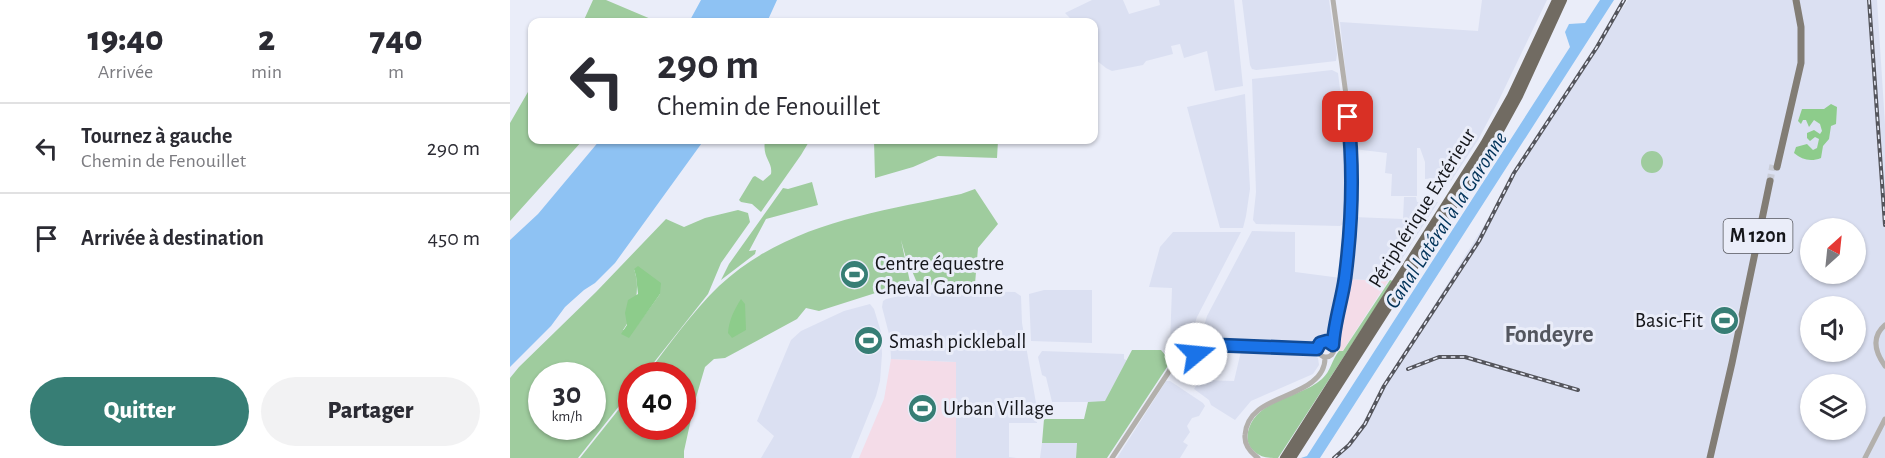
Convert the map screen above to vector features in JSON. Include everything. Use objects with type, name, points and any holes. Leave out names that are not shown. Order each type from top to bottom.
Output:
[{"type":"highway","name":"Périphérique Extérieur","points":[[1284,458],[1484,144],[1511,96],[1556,0]]},
{"type":"highway","points":[[1292,458],[1491,147],[1516,102],[1563,0]]},
{"type":"main road","points":[[1795,1],[1803,26],[1805,51]]},
{"type":"main road","points":[[1775,166],[1797,61],[1795,1]]},
{"type":"main road","name":"M 120n","points":[[1710,458],[1738,344],[1772,181]]},
{"type":"street","points":[[1325,358],[1333,354],[1348,255],[1352,171],[1347,102],[1333,0]]},
{"type":"street","points":[[1325,358],[1319,355],[1317,349],[1337,323]]},
{"type":"street","points":[[1885,325],[1877,335],[1875,344],[1878,355],[1885,366]]},
{"type":"street","points":[[1112,458],[1193,338],[1217,345],[1317,349]]},
{"type":"street","points":[[1203,341],[1203,350]]},
{"type":"street","points":[[1325,341],[1333,345]]},
{"type":"street","points":[[1178,358],[1192,353],[1198,354],[1217,345]]},
{"type":"street","points":[[1188,347],[1192,353]]},
{"type":"street","points":[[1258,458],[1249,450],[1245,440],[1250,420],[1261,409],[1313,381],[1324,367],[1325,358]]},
{"type":"street","points":[[1865,458],[1885,419]]},
{"type":"shaded area","points":[[1092,0],[1123,0],[1129,14],[1160,5],[1159,0],[1234,0],[1243,86],[1215,91],[1207,51],[1184,58],[1180,44],[1171,46],[1173,54],[1146,61],[1143,65],[1112,71],[1098,62],[1098,18],[1070,18],[1065,13]]},
{"type":"shaded area","points":[[1242,0],[1329,0],[1336,61],[1252,69]]},
{"type":"shaded area","points":[[1482,0],[1547,0],[1478,140],[1451,181],[1448,177],[1425,179],[1425,162],[1420,148],[1417,148],[1417,196],[1391,196],[1392,174],[1385,173],[1387,153],[1354,149],[1340,22],[1478,31]]},
{"type":"shaded area","points":[[1628,0],[1877,0],[1885,124],[1885,458],[1333,458],[1353,440],[1363,426],[1381,390],[1596,47]]},
{"type":"shaded area","points":[[1332,70],[1338,73],[1348,152],[1345,223],[1340,226],[1256,224],[1253,220],[1256,192],[1252,79]]},
{"type":"shaded area","points":[[1245,94],[1250,189],[1246,216],[1243,228],[1220,228],[1187,107]]},
{"type":"shaded area","points":[[1404,197],[1416,197],[1417,202],[1438,202],[1388,281],[1347,279],[1353,217],[1403,219]]},
{"type":"shaded area","points":[[1252,231],[1295,232],[1295,272],[1341,278],[1335,316],[1325,335],[1312,342],[1299,344],[1209,339],[1206,335],[1204,326],[1207,316]]},
{"type":"shaded area","points":[[1173,232],[1241,232],[1197,317],[1192,332],[1182,344],[1170,344],[1172,288],[1149,287],[1160,247]]},
{"type":"shaded area","points":[[1347,279],[1388,281],[1342,352],[1339,351],[1341,318]]},
{"type":"shaded area","points":[[1044,290],[1092,290],[1092,343],[1031,341],[1029,294]]},
{"type":"shaded area","points":[[956,291],[1015,292],[1021,296],[1022,323],[1036,403],[1037,423],[1009,423],[1009,457],[1017,458],[956,458],[956,362],[891,359],[890,338],[882,307],[883,301],[904,295]]},
{"type":"shaded area","points":[[870,304],[874,309],[881,332],[880,381],[851,458],[761,458],[774,436],[757,421],[791,340],[801,331],[844,311]]},
{"type":"shaded area","points":[[1042,351],[1124,354],[1124,359],[1128,361],[1105,402],[1052,402],[1038,357]]},
{"type":"shaded area","points":[[1241,351],[1289,352],[1314,356],[1318,358],[1319,365],[1313,374],[1251,401],[1235,420],[1211,405],[1209,400],[1194,389],[1200,380],[1234,381]]},
{"type":"shaded area","name":"Urban Village","points":[[891,359],[956,362],[956,458],[859,458],[884,399]]},
{"type":"shaded area","points":[[1166,381],[1170,381],[1205,406],[1199,416],[1192,418],[1187,426],[1190,432],[1183,442],[1188,445],[1180,458],[1117,458]]},
{"type":"shaded area","points":[[1042,443],[1077,443],[1076,458],[1040,458]]},
{"type":"green space","points":[[593,0],[606,0],[649,18],[585,18]]},
{"type":"green space","points":[[528,92],[528,144],[579,144],[510,221],[510,123]]},
{"type":"green space","points":[[1831,104],[1837,107],[1836,124],[1831,126],[1829,139],[1823,146],[1821,158],[1803,159],[1794,153],[1796,147],[1807,144],[1813,150],[1817,148],[1819,139],[1815,137],[1810,141],[1807,133],[1814,130],[1820,134],[1822,131],[1820,124],[1814,120],[1809,127],[1806,120],[1803,120],[1801,124],[1798,121],[1802,109],[1824,109]]},
{"type":"green space","points":[[764,144],[808,144],[761,212],[752,204],[739,200],[753,177],[763,181],[771,174]]},
{"type":"green space","points":[[874,144],[998,144],[997,158],[938,156],[913,167],[875,178]]},
{"type":"green space","points":[[1648,151],[1656,151],[1663,158],[1663,166],[1656,173],[1648,173],[1641,166],[1641,158]]},
{"type":"green space","points":[[812,182],[818,205],[766,219],[749,251],[756,250],[755,254],[721,280],[729,264],[783,188],[788,189]]},
{"type":"green space","points":[[975,189],[998,224],[978,248],[975,284],[918,285],[909,269],[901,240],[910,282],[819,311],[806,308],[797,319],[725,358],[714,359],[705,367],[696,398],[696,362],[656,362],[699,307],[719,286],[745,265],[773,248],[833,223]]},
{"type":"green space","points":[[738,210],[748,213],[750,222],[721,263],[708,294],[654,362],[618,362],[618,407],[606,423],[606,362],[528,362],[528,440],[592,440],[578,458],[510,458],[510,378],[666,219],[684,227],[705,218]],"holes":[[[634,269],[660,294],[636,327],[623,330],[636,301],[637,284]]]},
{"type":"green space","points":[[638,266],[661,283],[660,294],[629,338],[621,334],[627,325],[625,313],[628,300],[638,294],[634,269]]},
{"type":"green space","points":[[1390,280],[1393,281],[1278,458],[1261,456],[1256,453],[1247,438],[1252,421],[1269,406],[1303,391],[1322,379],[1339,351],[1343,351]]},
{"type":"green space","points":[[741,299],[745,304],[746,330],[732,338],[728,333],[729,324]]},
{"type":"green space","points":[[1132,350],[1161,350],[1166,356],[1173,358],[1107,458],[1076,458],[1077,443],[1042,443],[1044,419],[1084,419],[1088,402],[1105,401]]},
{"type":"green space","points":[[618,410],[618,440],[686,440],[684,458],[580,458],[594,440],[606,440],[606,425]]},
{"type":"water","points":[[701,0],[777,0],[769,18],[691,18]]},
{"type":"water","points":[[1600,0],[1614,0],[1320,458],[1301,458],[1307,456],[1570,47],[1565,32],[1569,24],[1585,23]]},
{"type":"water","points":[[597,144],[701,144],[615,263],[595,283],[565,307],[551,326],[510,367],[510,240],[538,214]]},
{"type":"tunnel","points":[[1770,181],[1773,165]]},
{"type":"railway","points":[[1334,458],[1349,445],[1365,424],[1384,386],[1479,241],[1514,173],[1597,47],[1624,0]]},
{"type":"railway","points":[[1869,0],[1885,225]]},
{"type":"railway","points":[[1408,369],[1439,357],[1465,357],[1578,390]]},
{"type":"place","name":"Centre équestre Cheval Garonne","points":[[854,275]]},
{"type":"place","name":"Basic-Fit","points":[[1724,320]]},
{"type":"place","name":"Smash pickleball","points":[[868,341]]},
{"type":"place","name":"Urban Village","points":[[922,408]]},
{"type":"district","name":"Fondeyre","points":[[1549,335]]},
{"type":"route","points":[[1196,354],[1217,345],[1317,349],[1322,342],[1327,341],[1333,345],[1345,277],[1350,230],[1352,149],[1348,117]]},
{"type":"water label","name":"Canal Latéral à la Garonne","points":[[1446,220]]}]
